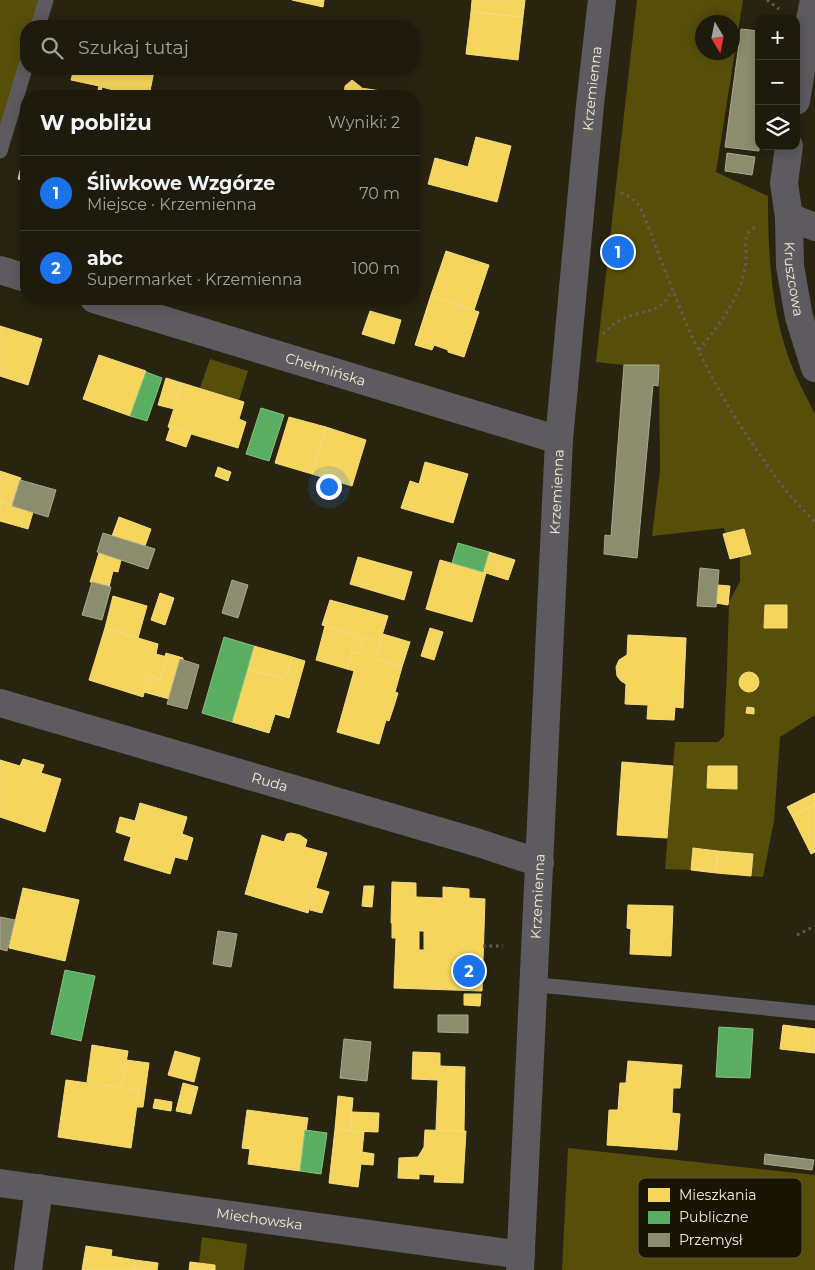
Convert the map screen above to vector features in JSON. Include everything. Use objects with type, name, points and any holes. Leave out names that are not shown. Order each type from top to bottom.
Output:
[{"type":"street","name":"Krzemienna","points":[[521,1262],[559,440],[590,106],[602,0]]},
{"type":"street","points":[[800,77],[814,0]]},
{"type":"street","name":"Kruszcowa","points":[[788,150],[784,183],[789,217],[790,266],[799,317],[815,368]]},
{"type":"street","points":[[789,217],[815,227]]},
{"type":"street","points":[[0,270],[20,276]]},
{"type":"street","name":"Chełmińska","points":[[114,305],[559,440]]},
{"type":"street","name":"Ruda","points":[[0,704],[479,843],[540,863]]},
{"type":"street","name":"Miechowska","points":[[0,1183],[521,1262]]},
{"type":"street","points":[[28,1270],[39,1188]]},
{"type":"lane","points":[[40,20],[46,0]]},
{"type":"lane","points":[[0,151],[23,75]]},
{"type":"lane","points":[[534,985],[815,1014]]},
{"type":"path","points":[[621,193],[631,197],[638,203],[698,350],[722,394],[752,444],[785,489],[815,522]]},
{"type":"path","points":[[698,350],[731,306],[741,285],[747,262],[745,242],[750,230],[789,217]]},
{"type":"path","points":[[597,337],[626,317],[655,309],[664,302],[673,290]]},
{"type":"path","points":[[797,935],[815,926]]},
{"type":"path","points":[[484,946],[511,947]]},
{"type":"shaded area","points":[[0,0],[42,0],[36,20],[20,20],[20,71],[0,138]]},
{"type":"shaded area","points":[[637,0],[743,0],[740,19],[740,15],[695,15],[695,60],[734,60],[716,172],[768,196],[770,265],[776,311],[788,355],[815,414],[815,715],[780,737],[774,821],[763,877],[751,876],[753,854],[693,848],[691,870],[665,869],[675,742],[718,742],[724,736],[729,602],[740,581],[740,556],[751,553],[744,529],[726,534],[724,528],[652,536],[660,471],[659,365],[624,365],[596,362]]},
{"type":"shaded area","points":[[210,359],[248,371],[239,400],[200,388]]},
{"type":"shaded area","points":[[568,1148],[815,1175],[815,1270],[562,1270]]},
{"type":"shaded area","points":[[202,1237],[247,1244],[244,1270],[215,1270],[215,1265],[199,1263]]},
{"type":"building: Mieszkania","points":[[292,0],[324,0],[323,7]]},
{"type":"building: Mieszkania","points":[[472,0],[525,0],[523,17],[471,12]]},
{"type":"building: Mieszkania","points":[[471,12],[523,17],[518,60],[466,54]]},
{"type":"building: Mieszkania","points":[[72,75],[153,75],[150,90],[113,90],[102,87],[101,90],[98,90],[99,86],[71,80]]},
{"type":"building: Mieszkania","points":[[352,80],[361,88],[375,90],[345,90],[345,86]]},
{"type":"building: Mieszkania","points":[[476,137],[511,146],[497,202],[428,184],[435,158],[468,167]]},
{"type":"building: Mieszkania","points":[[446,251],[489,265],[474,310],[431,295]]},
{"type":"building: Mieszkania","points":[[431,295],[479,312],[464,357],[434,345],[432,350],[415,345]]},
{"type":"building: Mieszkania","points":[[370,311],[401,320],[394,344],[362,334]]},
{"type":"building: Mieszkania","points":[[0,326],[42,339],[28,385],[0,376]]},
{"type":"building: Mieszkania","points":[[99,355],[146,371],[130,416],[83,399]]},
{"type":"building: Mieszkania","points":[[166,378],[182,383],[174,409],[158,405]]},
{"type":"building: Mieszkania","points":[[182,383],[244,402],[239,419],[246,422],[238,448],[168,427]]},
{"type":"building: Mieszkania","points":[[289,417],[326,427],[312,474],[275,463]]},
{"type":"building: Mieszkania","points":[[326,427],[366,440],[352,486],[312,474]]},
{"type":"building: Mieszkania","points":[[170,428],[191,434],[186,447],[166,440]]},
{"type":"building: Mieszkania","points":[[425,462],[468,474],[453,523],[401,508],[410,481],[419,484]]},
{"type":"building: Mieszkania","points":[[218,467],[231,472],[228,481],[215,476]]},
{"type":"building: Mieszkania","points":[[0,471],[21,478],[12,506],[0,502]]},
{"type":"building: Mieszkania","points":[[0,502],[33,512],[28,529],[0,521]]},
{"type":"building: Mieszkania","points":[[119,517],[151,529],[145,546],[112,536]]},
{"type":"building: Mieszkania","points":[[744,529],[751,554],[730,559],[723,534]]},
{"type":"building: Mieszkania","points":[[489,552],[515,560],[508,580],[483,572]]},
{"type":"building: Mieszkania","points":[[99,553],[121,560],[118,572],[113,571],[109,587],[90,582]]},
{"type":"building: Mieszkania","points":[[358,557],[412,572],[404,600],[350,584]]},
{"type":"building: Mieszkania","points":[[440,560],[486,573],[472,622],[426,609]]},
{"type":"building: Mieszkania","points":[[718,585],[730,586],[728,605],[716,603]]},
{"type":"building: Mieszkania","points":[[160,593],[174,598],[165,625],[151,620]]},
{"type":"building: Mieszkania","points":[[113,596],[147,606],[138,638],[105,628]]},
{"type":"building: Mieszkania","points":[[330,600],[388,616],[380,642],[322,625]]},
{"type":"building: Mieszkania","points":[[765,605],[787,605],[787,628],[764,628]]},
{"type":"building: Mieszkania","points":[[325,626],[364,637],[359,654],[352,652],[347,669],[316,660]]},
{"type":"building: Mieszkania","points":[[105,628],[158,644],[156,654],[167,657],[160,679],[149,675],[143,697],[89,680]]},
{"type":"building: Mieszkania","points":[[430,628],[443,632],[434,660],[421,656]]},
{"type":"building: Mieszkania","points":[[383,634],[410,642],[402,667],[375,659]]},
{"type":"building: Mieszkania","points":[[628,635],[686,638],[683,708],[675,707],[674,720],[647,719],[648,705],[625,704],[626,684],[617,676],[616,667],[619,660],[627,655]]},
{"type":"building: Mieszkania","points":[[364,637],[380,642],[375,659],[402,667],[395,692],[398,693],[389,721],[386,720],[379,744],[337,732],[354,671],[347,669],[352,652],[359,654]]},
{"type":"building: Mieszkania","points":[[254,646],[292,657],[285,679],[248,669]]},
{"type":"building: Mieszkania","points":[[166,653],[183,658],[183,660],[180,659],[169,699],[144,692],[149,675],[160,679],[167,657],[165,656]]},
{"type":"building: Mieszkania","points":[[292,657],[305,661],[289,718],[275,714],[269,733],[232,722],[248,669],[285,679]]},
{"type":"building: Mieszkania","points":[[749,672],[756,675],[759,682],[756,689],[749,692],[742,689],[739,682],[742,675]]},
{"type":"building: Mieszkania","points":[[747,707],[754,708],[754,714],[746,713]]},
{"type":"building: Mieszkania","points":[[23,759],[44,765],[41,773],[61,779],[45,832],[0,817],[0,760],[20,766]]},
{"type":"building: Mieszkania","points":[[622,762],[673,766],[667,838],[617,835]]},
{"type":"building: Mieszkania","points":[[708,766],[737,766],[737,789],[707,788]]},
{"type":"building: Mieszkania","points":[[815,793],[815,804],[792,816],[787,807]]},
{"type":"building: Mieszkania","points":[[140,803],[187,817],[182,834],[193,838],[187,860],[175,857],[170,874],[124,860],[131,837],[116,832],[120,817],[135,821]]},
{"type":"building: Mieszkania","points":[[815,804],[815,852],[811,854],[792,816]]},
{"type":"building: Mieszkania","points":[[287,834],[300,835],[307,840],[305,847],[327,853],[308,913],[245,894],[262,835],[284,842]]},
{"type":"building: Mieszkania","points":[[693,848],[718,851],[716,873],[691,870]]},
{"type":"building: Mieszkania","points":[[718,851],[753,854],[751,876],[716,873]]},
{"type":"building: Mieszkania","points":[[392,882],[416,883],[416,897],[443,898],[443,887],[469,889],[469,898],[485,899],[482,991],[394,988],[396,938],[392,938]],"holes":[[[419,931],[424,931],[424,950],[419,950]]]},
{"type":"building: Mieszkania","points":[[364,886],[374,886],[372,907],[362,906]]},
{"type":"building: Mieszkania","points":[[23,888],[79,900],[65,961],[9,948]]},
{"type":"building: Mieszkania","points":[[316,888],[329,892],[322,913],[310,910]]},
{"type":"building: Mieszkania","points":[[628,905],[673,906],[671,956],[630,954],[631,929],[627,928]]},
{"type":"building: Mieszkania","points":[[464,994],[481,994],[480,1006],[464,1005]]},
{"type":"building: Mieszkania","points":[[783,1025],[815,1029],[815,1053],[780,1049]]},
{"type":"building: Mieszkania","points":[[92,1045],[128,1051],[122,1088],[87,1082]]},
{"type":"building: Mieszkania","points":[[175,1051],[200,1058],[194,1082],[168,1075]]},
{"type":"building: Mieszkania","points":[[413,1052],[440,1053],[440,1066],[465,1067],[464,1131],[436,1130],[438,1080],[412,1079]]},
{"type":"building: Mieszkania","points":[[126,1060],[149,1063],[143,1107],[137,1107],[139,1090],[122,1088]]},
{"type":"building: Mieszkania","points":[[628,1061],[682,1065],[680,1088],[673,1088],[672,1113],[680,1114],[677,1150],[607,1145],[609,1110],[618,1110],[620,1083],[626,1083]]},
{"type":"building: Mieszkania","points":[[66,1080],[139,1090],[131,1148],[58,1137]]},
{"type":"building: Mieszkania","points":[[183,1083],[198,1087],[191,1114],[176,1111]]},
{"type":"building: Mieszkania","points":[[338,1096],[353,1098],[350,1131],[335,1129]]},
{"type":"building: Mieszkania","points":[[155,1099],[172,1102],[171,1111],[153,1108]]},
{"type":"building: Mieszkania","points":[[247,1110],[308,1118],[300,1171],[248,1164],[250,1149],[242,1148]]},
{"type":"building: Mieszkania","points":[[352,1112],[379,1113],[378,1132],[350,1131]]},
{"type":"building: Mieszkania","points":[[335,1129],[364,1132],[362,1152],[374,1154],[373,1165],[361,1164],[358,1187],[329,1183]]},
{"type":"building: Mieszkania","points":[[425,1130],[466,1131],[463,1183],[434,1182],[435,1175],[419,1174],[419,1179],[398,1178],[399,1158],[418,1157],[424,1147]]},
{"type":"building: Mieszkania","points":[[86,1246],[112,1250],[111,1256],[135,1260],[134,1270],[82,1270]]},
{"type":"building: Mieszkania","points":[[135,1260],[158,1263],[157,1270],[134,1270]]},
{"type":"building: Mieszkania","points":[[190,1262],[215,1265],[215,1270],[189,1270]]},
{"type":"building: Publiczne","points":[[146,372],[162,378],[147,421],[130,416]]},
{"type":"building: Publiczne","points":[[261,408],[284,415],[269,461],[246,454]]},
{"type":"building: Publiczne","points":[[458,543],[489,552],[483,572],[452,563]]},
{"type":"building: Publiczne","points":[[224,637],[254,646],[232,722],[202,713]]},
{"type":"building: Publiczne","points":[[65,970],[95,976],[81,1041],[51,1034]]},
{"type":"building: Publiczne","points":[[719,1027],[753,1029],[750,1078],[716,1077]]},
{"type":"building: Publiczne","points":[[305,1130],[327,1133],[321,1174],[300,1171]]},
{"type":"building: Przemysł","points":[[741,29],[755,31],[755,150],[759,151],[725,147],[737,60],[740,60]]},
{"type":"building: Przemysł","points":[[727,153],[755,157],[752,175],[725,171]]},
{"type":"building: Przemysł","points":[[624,365],[659,365],[658,386],[653,385],[637,558],[604,554],[605,535],[611,536]]},
{"type":"building: Przemysł","points":[[20,480],[56,490],[48,517],[12,506]]},
{"type":"building: Przemysł","points":[[103,533],[155,549],[148,569],[97,552]]},
{"type":"building: Przemysł","points":[[700,568],[719,570],[716,607],[697,606]]},
{"type":"building: Przemysł","points":[[232,580],[248,585],[238,618],[222,613]]},
{"type":"building: Przemysł","points":[[92,582],[111,587],[102,620],[82,615]]},
{"type":"building: Przemysł","points":[[180,659],[199,665],[187,709],[167,704]]},
{"type":"building: Przemysł","points":[[0,917],[15,920],[7,951],[0,949]]},
{"type":"building: Przemysł","points":[[218,931],[237,934],[231,967],[213,964]]},
{"type":"building: Przemysł","points":[[438,1015],[468,1015],[468,1033],[438,1032]]},
{"type":"building: Przemysł","points":[[344,1039],[371,1042],[367,1081],[340,1078]]},
{"type":"building: Przemysł","points":[[765,1154],[814,1160],[812,1170],[764,1164]]},
{"type":"place","name":"Śliwkowe Wzgórze","points":[[618,252]]},
{"type":"place","name":"abc","points":[[469,971]]}]
